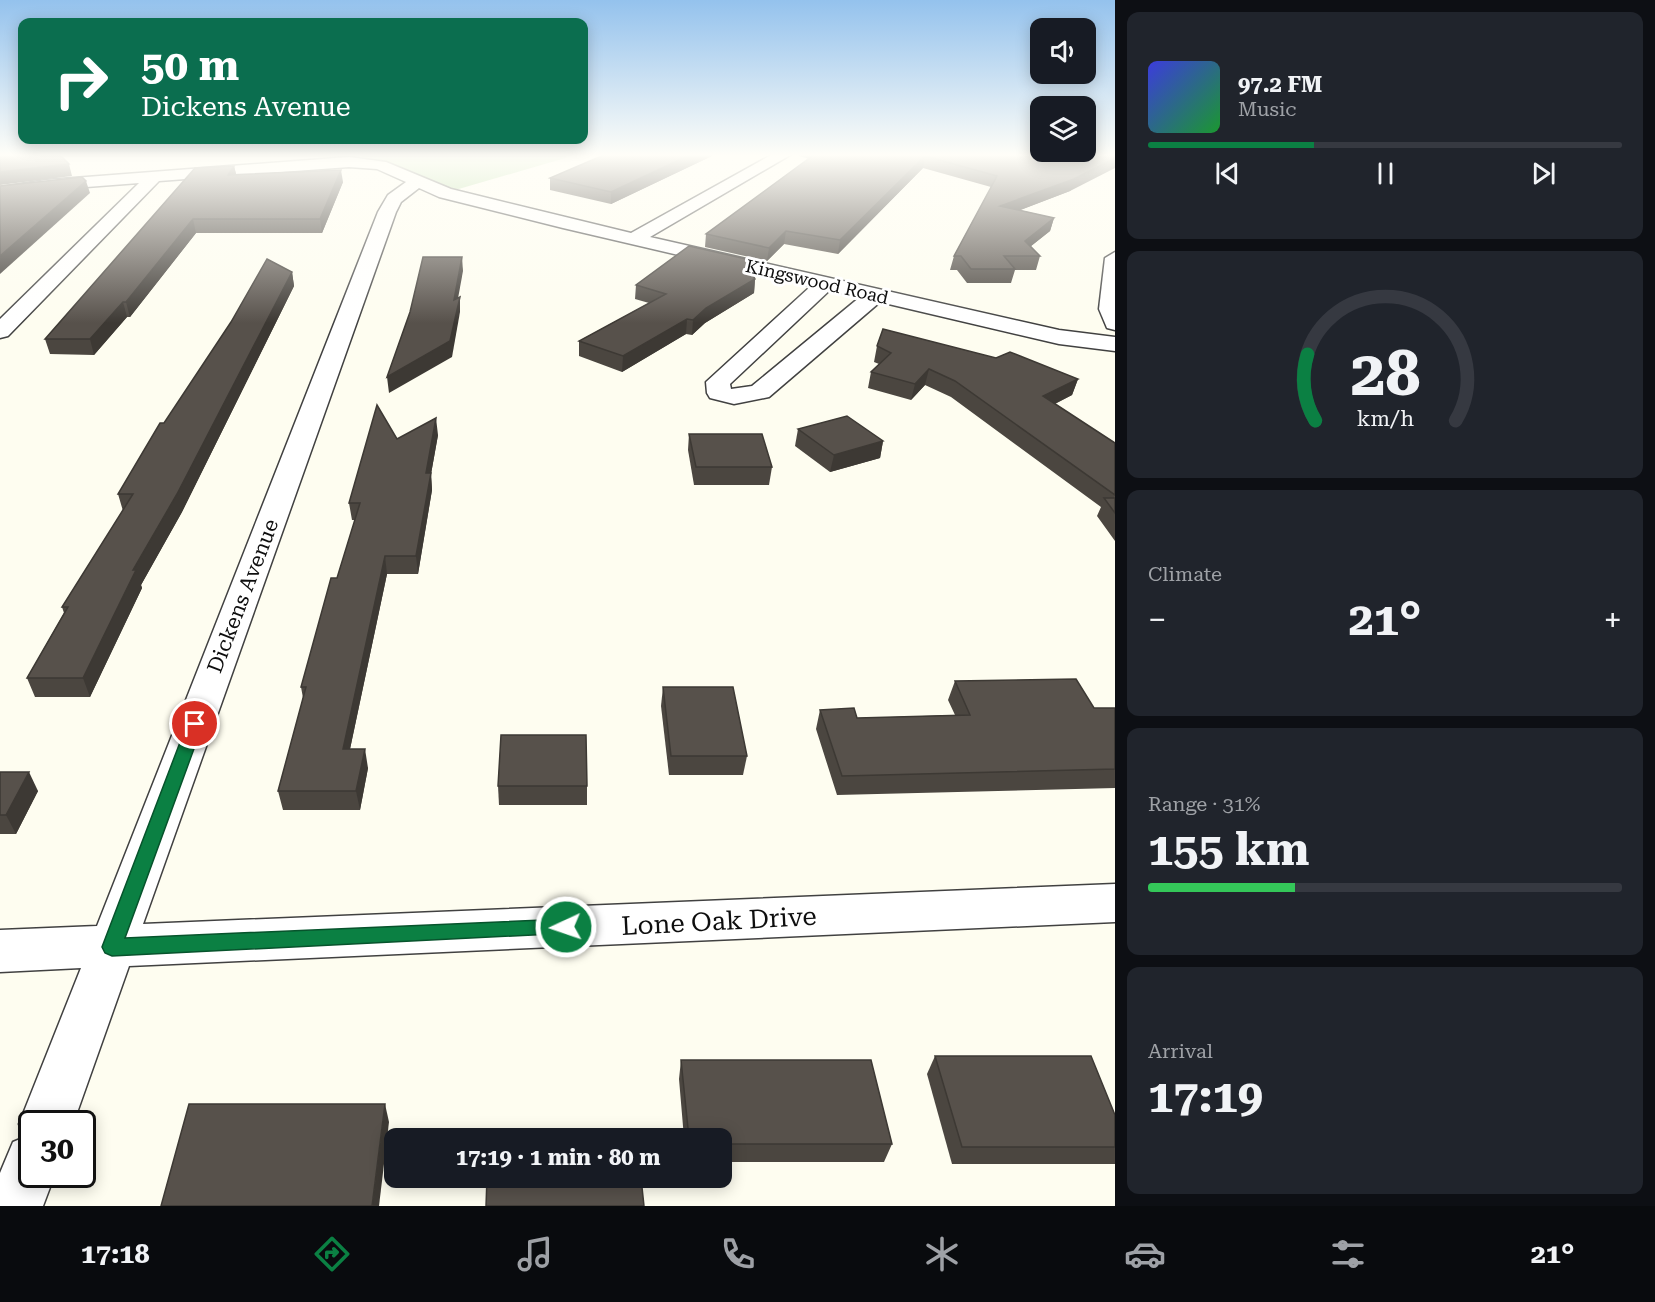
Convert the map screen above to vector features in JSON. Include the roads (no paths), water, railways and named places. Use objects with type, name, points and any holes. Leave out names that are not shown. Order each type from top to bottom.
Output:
[{"type":"street","points":[[0,331],[121,210]]},
{"type":"street","name":"Dickens Avenue","points":[[51,1110],[388,210]]},
{"type":"street","name":"Kingswood Road","points":[[521,210],[824,285],[1059,337],[1115,344]]},
{"type":"street","points":[[635,238],[684,210]]},
{"type":"street","points":[[1115,258],[1110,309],[1115,323]]},
{"type":"street","points":[[824,285],[718,382],[718,393],[734,397],[760,392],[874,296]]},
{"type":"street","name":"Lone Oak Drive","points":[[0,951],[1115,903]]},
{"type":"street","points":[[15,1206],[22,1188]]}]
